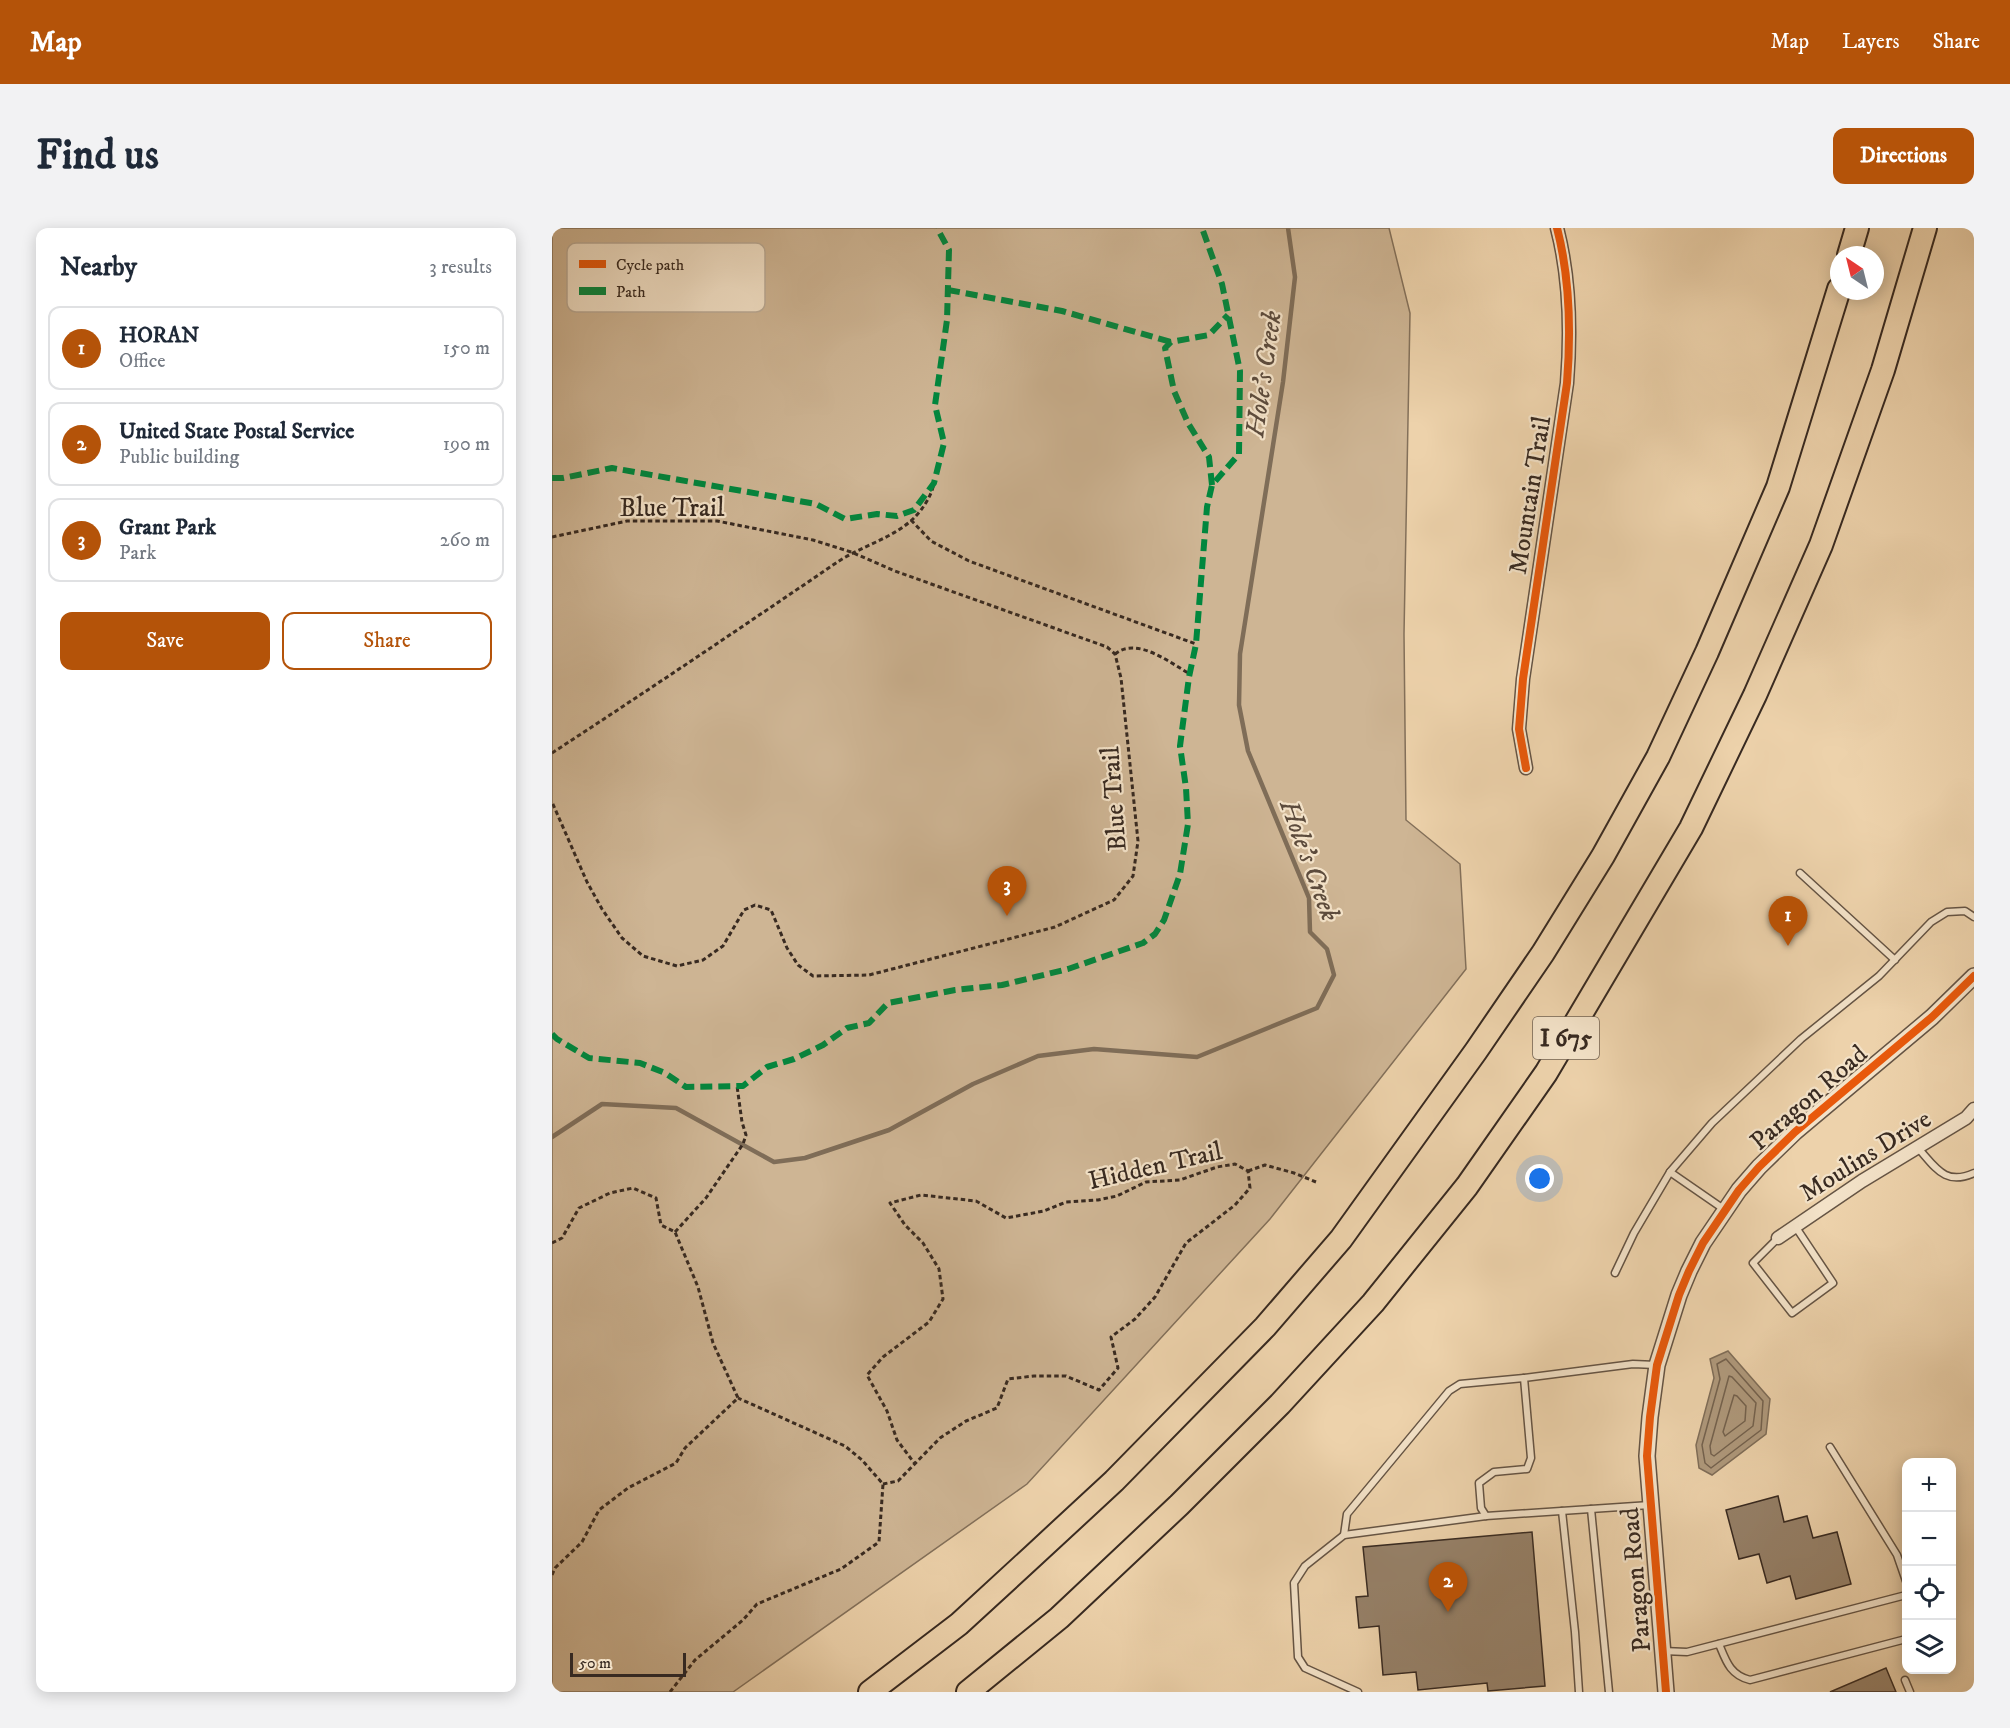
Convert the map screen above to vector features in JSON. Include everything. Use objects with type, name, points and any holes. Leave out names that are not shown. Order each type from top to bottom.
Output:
[{"type":"highway","points":[[1852,246],[1857,228]]},
{"type":"highway","name":"I 675","points":[[969,1692],[1076,1602],[1179,1505],[1303,1379],[1373,1303],[1467,1186],[1546,1073],[1692,828],[1755,695],[1821,545],[1883,370],[1924,228]]},
{"type":"highway","name":"I 675","points":[[870,1692],[959,1624],[1033,1556],[1114,1481],[1265,1327],[1341,1239],[1476,1051],[1561,924],[1658,757],[1707,652],[1778,487],[1836,300]]},
{"type":"street","name":"Mountain Trail","points":[[1526,768],[1519,729],[1522,690],[1567,383],[1570,348],[1565,272],[1557,228]]},
{"type":"street","name":"Paragon Road","points":[[1666,1692],[1647,1456],[1657,1365],[1689,1271],[1703,1243],[1739,1190],[1759,1167],[1796,1132],[1932,1017],[1974,976]]},
{"type":"street","name":"Moulins Drive","points":[[1778,1238],[1862,1181],[1966,1118],[1974,1110]]},
{"type":"lane","points":[[1800,873],[1895,960]]},
{"type":"lane","points":[[1615,1273],[1634,1233],[1670,1172],[1713,1123],[1786,1053],[1879,976],[1931,922],[1947,912],[1965,911],[1974,917]]},
{"type":"lane","points":[[1918,1148],[1934,1166],[1950,1178],[1961,1178],[1974,1173]]},
{"type":"lane","points":[[1670,1172],[1726,1210]]},
{"type":"lane","points":[[1778,1238],[1753,1263],[1792,1313],[1833,1283],[1795,1226]]},
{"type":"lane","points":[[1344,1535],[1347,1514],[1449,1391],[1460,1384],[1633,1364],[1657,1365]]},
{"type":"lane","points":[[1486,1516],[1481,1508],[1479,1482],[1494,1472],[1527,1469],[1531,1458],[1524,1378]]},
{"type":"lane","points":[[1830,1447],[1897,1555],[1902,1569]]},
{"type":"lane","points":[[1358,1692],[1305,1668],[1298,1657],[1294,1582],[1305,1566],[1344,1535],[1486,1516],[1650,1505]]},
{"type":"lane","points":[[1591,1509],[1609,1692]]},
{"type":"lane","points":[[1562,1511],[1579,1692]]},
{"type":"lane","points":[[1663,1651],[1687,1652],[1902,1596]]},
{"type":"lane","points":[[1719,1644],[1730,1669],[1735,1674],[1750,1680],[1902,1640]]},
{"type":"lane","points":[[1905,1680],[1910,1692]]},
{"type":"path","points":[[552,753],[851,552],[894,533],[911,520],[932,493],[934,483]]},
{"type":"path","points":[[911,520],[931,541],[969,561],[1196,644]]},
{"type":"path","points":[[1115,654],[1122,648],[1137,647],[1158,656],[1190,675]]},
{"type":"path","points":[[675,1232],[706,1198],[743,1144],[746,1135],[737,1086]]},
{"type":"path","points":[[1248,1171],[1265,1165],[1316,1182]]},
{"type":"path","points":[[552,1243],[562,1238],[579,1209],[610,1193],[633,1188],[656,1198],[662,1225],[675,1232],[699,1287],[713,1343],[738,1398],[845,1446],[862,1460],[883,1485],[879,1542],[841,1569],[757,1604],[743,1620],[695,1660],[670,1692]]},
{"type":"path","points":[[552,1575],[555,1568],[582,1542],[599,1510],[628,1488],[676,1463],[685,1448],[738,1398]]},
{"type":"shaded area","points":[[552,228],[1389,228],[1410,313],[1404,634],[1406,820],[1460,864],[1466,969],[1270,1219],[1027,1484],[733,1692],[552,1692]]},
{"type":"water","points":[[1728,1351],[1770,1399],[1766,1434],[1712,1475],[1699,1468],[1696,1445],[1714,1378],[1710,1359]]},
{"type":"building","points":[[1778,1496],[1784,1522],[1807,1516],[1813,1538],[1837,1532],[1851,1584],[1796,1599],[1790,1576],[1767,1583],[1759,1554],[1739,1559],[1726,1510]]},
{"type":"building","points":[[1532,1532],[1545,1686],[1488,1691],[1487,1683],[1418,1690],[1416,1672],[1383,1675],[1379,1626],[1359,1628],[1356,1597],[1368,1596],[1363,1547]]},
{"type":"building","points":[[1886,1668],[1896,1692],[1830,1692]]},
{"type":"waterway","name":"Hole's Creek","points":[[552,1137],[602,1104],[676,1108],[774,1162],[805,1158],[889,1130],[973,1084],[1038,1056],[1094,1049],[1197,1057],[1317,1008],[1334,975],[1327,949],[1310,932],[1309,898],[1248,751],[1239,705],[1240,654],[1283,382],[1295,277],[1288,228]]},
{"type":"marked path","points":[[552,478],[563,478],[612,468],[816,504],[845,519],[877,514],[897,516],[914,510],[934,483],[944,443],[935,405],[947,320],[949,250],[937,228]]},
{"type":"marked path","points":[[552,1034],[589,1058],[640,1063],[665,1073],[686,1087],[743,1086],[767,1067],[794,1059],[823,1045],[847,1028],[869,1023],[888,1003],[955,990],[1002,985],[1068,969],[1143,943],[1155,934],[1164,920],[1180,874],[1188,824],[1180,746],[1189,677],[1196,644],[1207,507],[1212,485],[1239,454],[1240,371],[1222,284],[1202,228]]},
{"type":"marked path","points":[[948,290],[1062,311],[1171,342]]},
{"type":"marked path","points":[[1212,485],[1209,457],[1188,423],[1174,391],[1165,348],[1171,342],[1209,335],[1228,315]]},
{"type":"cycle path","points":[[1526,768],[1519,729],[1523,679],[1567,383],[1569,325],[1567,286],[1557,228]]},
{"type":"cycle path","points":[[1666,1692],[1647,1456],[1657,1365],[1689,1271],[1703,1243],[1739,1190],[1759,1167],[1795,1132],[1932,1017],[1974,976]]},
{"type":"place","name":"Grant Park","points":[[1007,916]]},
{"type":"place","name":"HORAN","points":[[1788,946]]},
{"type":"place","name":"United State Postal Service","points":[[1448,1612]]}]
